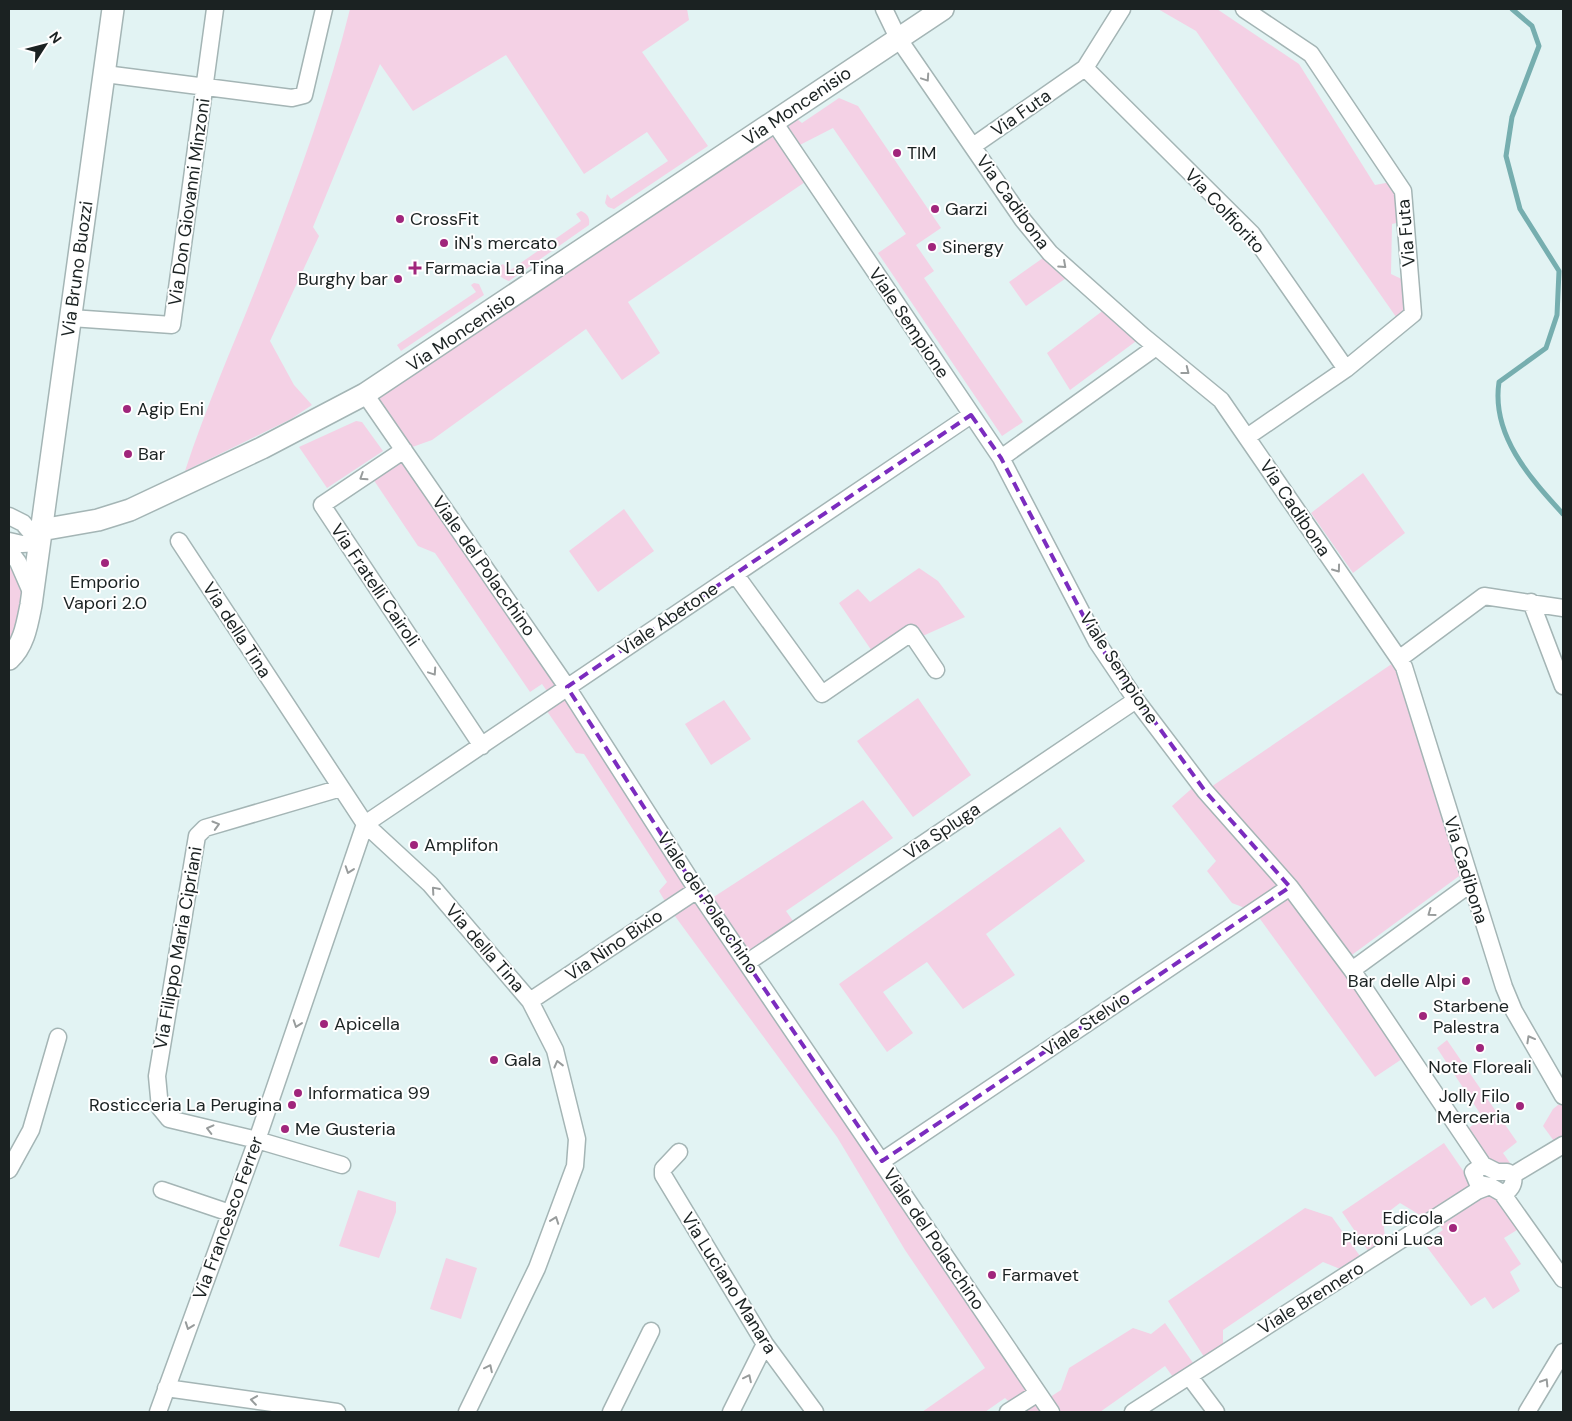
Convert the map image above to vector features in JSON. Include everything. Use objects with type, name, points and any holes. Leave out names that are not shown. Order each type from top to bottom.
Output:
[{"type":"main road","name":"Via Bruno Buozzi","points":[[9,659],[16,653],[26,633],[32,596],[105,74],[112,9]]},
{"type":"main road","name":"Via Moncenisio","points":[[40,537],[130,510],[262,448],[365,394],[943,9]]},
{"type":"street","name":"Via Don Giovanni Minzoni","points":[[71,318],[172,325],[214,9]]},
{"type":"street","points":[[105,74],[292,98],[304,95],[324,9]]},
{"type":"street","name":"Via Cadibona","points":[[884,9],[898,38],[1023,220],[1050,253],[1156,347],[1212,391],[1247,437],[1302,521],[1404,667],[1470,884],[1504,987],[1514,1011],[1563,1096]]},
{"type":"street","name":"Via Futa","points":[[972,146],[1086,68],[1122,9]]},
{"type":"street","name":"Via Futa","points":[[1244,9],[1311,54],[1402,191],[1413,314],[1346,369],[1247,437]]},
{"type":"street","name":"Via Colfiorito","points":[[1086,68],[1252,234],[1346,369]]},
{"type":"street","name":"Viale Sempione","points":[[774,122],[1001,458],[1097,642],[1136,700],[1205,791],[1290,887],[1352,970],[1483,1165]]},
{"type":"street","points":[[1001,458],[1156,347]]},
{"type":"street","name":"Viale del Polacchino","points":[[365,394],[566,687],[697,890],[748,962],[1051,1412]]},
{"type":"street","name":"Viale Abetone","points":[[365,824],[972,415]]},
{"type":"street","name":"Via Fratelli Cairoli","points":[[404,450],[322,505],[482,746]]},
{"type":"street","points":[[11,517],[34,515],[44,508]]},
{"type":"street","points":[[9,541],[22,544],[40,537],[23,523],[11,517]]},
{"type":"street","name":"Via della Tina","points":[[179,540],[365,824],[430,884],[530,1001],[555,1050],[577,1139],[575,1166],[537,1268],[468,1412]]},
{"type":"street","points":[[9,550],[18,562],[32,596]]},
{"type":"street","points":[[735,574],[822,694],[911,633],[936,670]]},
{"type":"street","points":[[1399,659],[1484,596],[1563,608]]},
{"type":"street","points":[[1531,602],[1563,686]]},
{"type":"street","name":"Via Spluga","points":[[748,962],[1136,700]]},
{"type":"street","name":"Via Filippo Maria Cipriani","points":[[341,788],[204,828],[197,836],[156,1076],[160,1108],[169,1119],[257,1140],[342,1165]]},
{"type":"street","name":"Via Francesco Ferrer","points":[[158,1412],[257,1140],[365,824]]},
{"type":"street","points":[[1352,970],[1470,884]]},
{"type":"street","name":"Viale Stelvio","points":[[882,1161],[1290,887]]},
{"type":"street","name":"Via Nino Bixio","points":[[530,1001],[697,890]]},
{"type":"street","points":[[9,1170],[31,1130],[58,1037]]},
{"type":"street","points":[[1513,1175],[1563,1145]]},
{"type":"street","name":"Via Luciano Manara","points":[[679,1152],[663,1168],[663,1176],[765,1344],[816,1412]]},
{"type":"street","points":[[1483,1165],[1497,1172],[1507,1172],[1513,1175],[1514,1180],[1511,1188],[1496,1189],[1478,1184],[1473,1176],[1475,1169],[1483,1165]]},
{"type":"street","points":[[1496,1189],[1563,1279]]},
{"type":"street","name":"Viale Brennero","points":[[1133,1412],[1477,1191],[1496,1189]]},
{"type":"street","points":[[162,1190],[230,1213]]},
{"type":"street","points":[[611,1412],[651,1331]]},
{"type":"street","points":[[731,1412],[765,1344]]},
{"type":"street","points":[[1527,1412],[1563,1352]]},
{"type":"street","points":[[1189,1376],[1216,1412]]},
{"type":"street","points":[[166,1388],[337,1412]]},
{"type":"street","points":[[1008,1412],[1038,1393]]},
{"type":"highlighted area","points":[[971,415],[1001,458],[1097,642],[1205,791],[1290,887],[882,1161],[697,890],[567,687]]},
{"type":"shaded area","points":[[350,9],[687,9],[689,20],[642,52],[708,146],[614,209],[608,207],[605,203],[607,194],[611,199],[668,161],[647,132],[584,174],[506,55],[413,111],[380,64],[313,227],[319,236],[270,341],[294,385],[312,405],[291,419],[185,471],[296,182],[331,79]]},
{"type":"shaded area","points":[[1158,9],[1217,9],[1299,64],[1375,185],[1396,181],[1405,221],[1392,224],[1391,274],[1410,283],[1413,314],[1401,324],[1196,31]]},
{"type":"shaded area","points":[[839,98],[858,106],[941,228],[916,245],[934,271],[924,278],[1023,422],[1002,436],[878,253],[906,234],[833,128],[792,149],[811,178],[628,302],[660,353],[622,380],[586,329],[432,440],[404,450],[365,394],[788,112],[802,123]]},
{"type":"shaded area","points":[[581,211],[588,216],[589,225],[509,281],[501,276],[498,267],[503,264],[509,271],[581,221],[576,214]]},
{"type":"shaded area","points":[[1050,253],[1072,274],[1026,306],[1009,282]]},
{"type":"shaded area","points":[[474,283],[479,284],[484,295],[401,351],[397,345],[476,292],[471,285]]},
{"type":"shaded area","points":[[1109,306],[1143,336],[1070,390],[1047,353]]},
{"type":"shaded area","points":[[356,421],[362,422],[383,451],[327,488],[299,447]]},
{"type":"shaded area","points":[[404,450],[706,902],[863,800],[893,838],[786,911],[798,928],[748,962],[1044,1401],[1061,1390],[1069,1368],[1133,1328],[1151,1334],[1165,1323],[1198,1370],[1178,1384],[1165,1366],[1100,1412],[1020,1412],[1005,1398],[985,1412],[922,1412],[985,1368],[905,1250],[837,1137],[669,908],[659,891],[667,882],[584,754],[576,753],[542,704],[551,697],[542,684],[530,692],[435,553],[418,546],[369,473]]},
{"type":"shaded area","points":[[1363,473],[1405,533],[1353,573],[1311,513]]},
{"type":"shaded area","points":[[624,509],[654,551],[598,592],[569,551]]},
{"type":"shaded area","points":[[9,564],[23,587],[12,642],[9,645]]},
{"type":"shaded area","points":[[919,568],[938,581],[965,617],[876,657],[839,603],[858,589],[870,602]]},
{"type":"shaded area","points":[[1399,659],[1466,871],[1345,960],[1408,1055],[1375,1077],[1255,912],[1232,903],[1207,871],[1216,861],[1172,806],[1198,783],[1205,791]]},
{"type":"shaded area","points":[[918,698],[971,775],[913,817],[857,741]]},
{"type":"shaded area","points":[[724,700],[751,739],[711,765],[685,724]]},
{"type":"shaded area","points":[[1060,827],[1085,861],[986,934],[1015,975],[963,1009],[927,962],[883,992],[913,1033],[887,1052],[839,984]]},
{"type":"shaded area","points":[[1447,1040],[1517,1142],[1503,1153],[1517,1173],[1483,1165],[1460,1134],[1483,1118],[1437,1048]]},
{"type":"shaded area","points":[[1563,1101],[1563,1145],[1559,1148],[1543,1126],[1553,1109]]},
{"type":"shaded area","points":[[1444,1143],[1477,1191],[1490,1186],[1525,1225],[1504,1238],[1521,1264],[1510,1272],[1520,1291],[1493,1309],[1485,1297],[1471,1306],[1424,1243],[1443,1230],[1435,1218],[1430,1221],[1400,1203],[1383,1216],[1386,1250],[1373,1258],[1342,1212]]},
{"type":"shaded area","points":[[358,1190],[396,1202],[396,1212],[379,1258],[339,1246]]},
{"type":"shaded area","points":[[1305,1208],[1332,1217],[1365,1263],[1350,1273],[1323,1262],[1223,1330],[1223,1353],[1208,1363],[1168,1301]]},
{"type":"shaded area","points":[[446,1258],[477,1268],[461,1319],[430,1309]]},
{"type":"waterway","points":[[1512,9],[1532,26],[1539,46],[1512,117],[1506,156],[1520,209],[1559,271],[1557,315],[1546,348],[1499,382],[1498,401],[1501,420],[1507,438],[1516,454],[1538,486],[1563,514]]},
{"type":"place","name":"TIM","points":[[897,153]]},
{"type":"place","name":"Garzi","points":[[935,209]]},
{"type":"place","name":"CrossFit","points":[[400,219]]},
{"type":"place","name":"iN's mercato","points":[[444,243]]},
{"type":"place","name":"Sinergy","points":[[932,247]]},
{"type":"place","name":"Farmacia La Tina","points":[[415,268]]},
{"type":"place","name":"Burghy bar","points":[[398,279]]},
{"type":"place","name":"Agip Eni","points":[[127,409]]},
{"type":"place","name":"Bar","points":[[128,454]]},
{"type":"place","name":"Emporio Vapori 2.0","points":[[105,563]]},
{"type":"place","name":"Amplifon","points":[[414,845]]},
{"type":"place","name":"Bar delle Alpi","points":[[1466,981]]},
{"type":"place","name":"Starbene Palestra","points":[[1423,1016]]},
{"type":"place","name":"Apicella","points":[[324,1024]]},
{"type":"place","name":"Note Floreali","points":[[1480,1048]]},
{"type":"place","name":"Gala","points":[[494,1060]]},
{"type":"place","name":"Informatica 99","points":[[298,1093]]},
{"type":"place","name":"Rosticceria La Perugina","points":[[292,1105]]},
{"type":"place","name":"Jolly Filo Merceria","points":[[1520,1106]]},
{"type":"place","name":"Me Gusteria","points":[[285,1129]]},
{"type":"place","name":"Edicola Pieroni Luca","points":[[1453,1228]]},
{"type":"place","name":"Farmavet","points":[[992,1275]]}]
